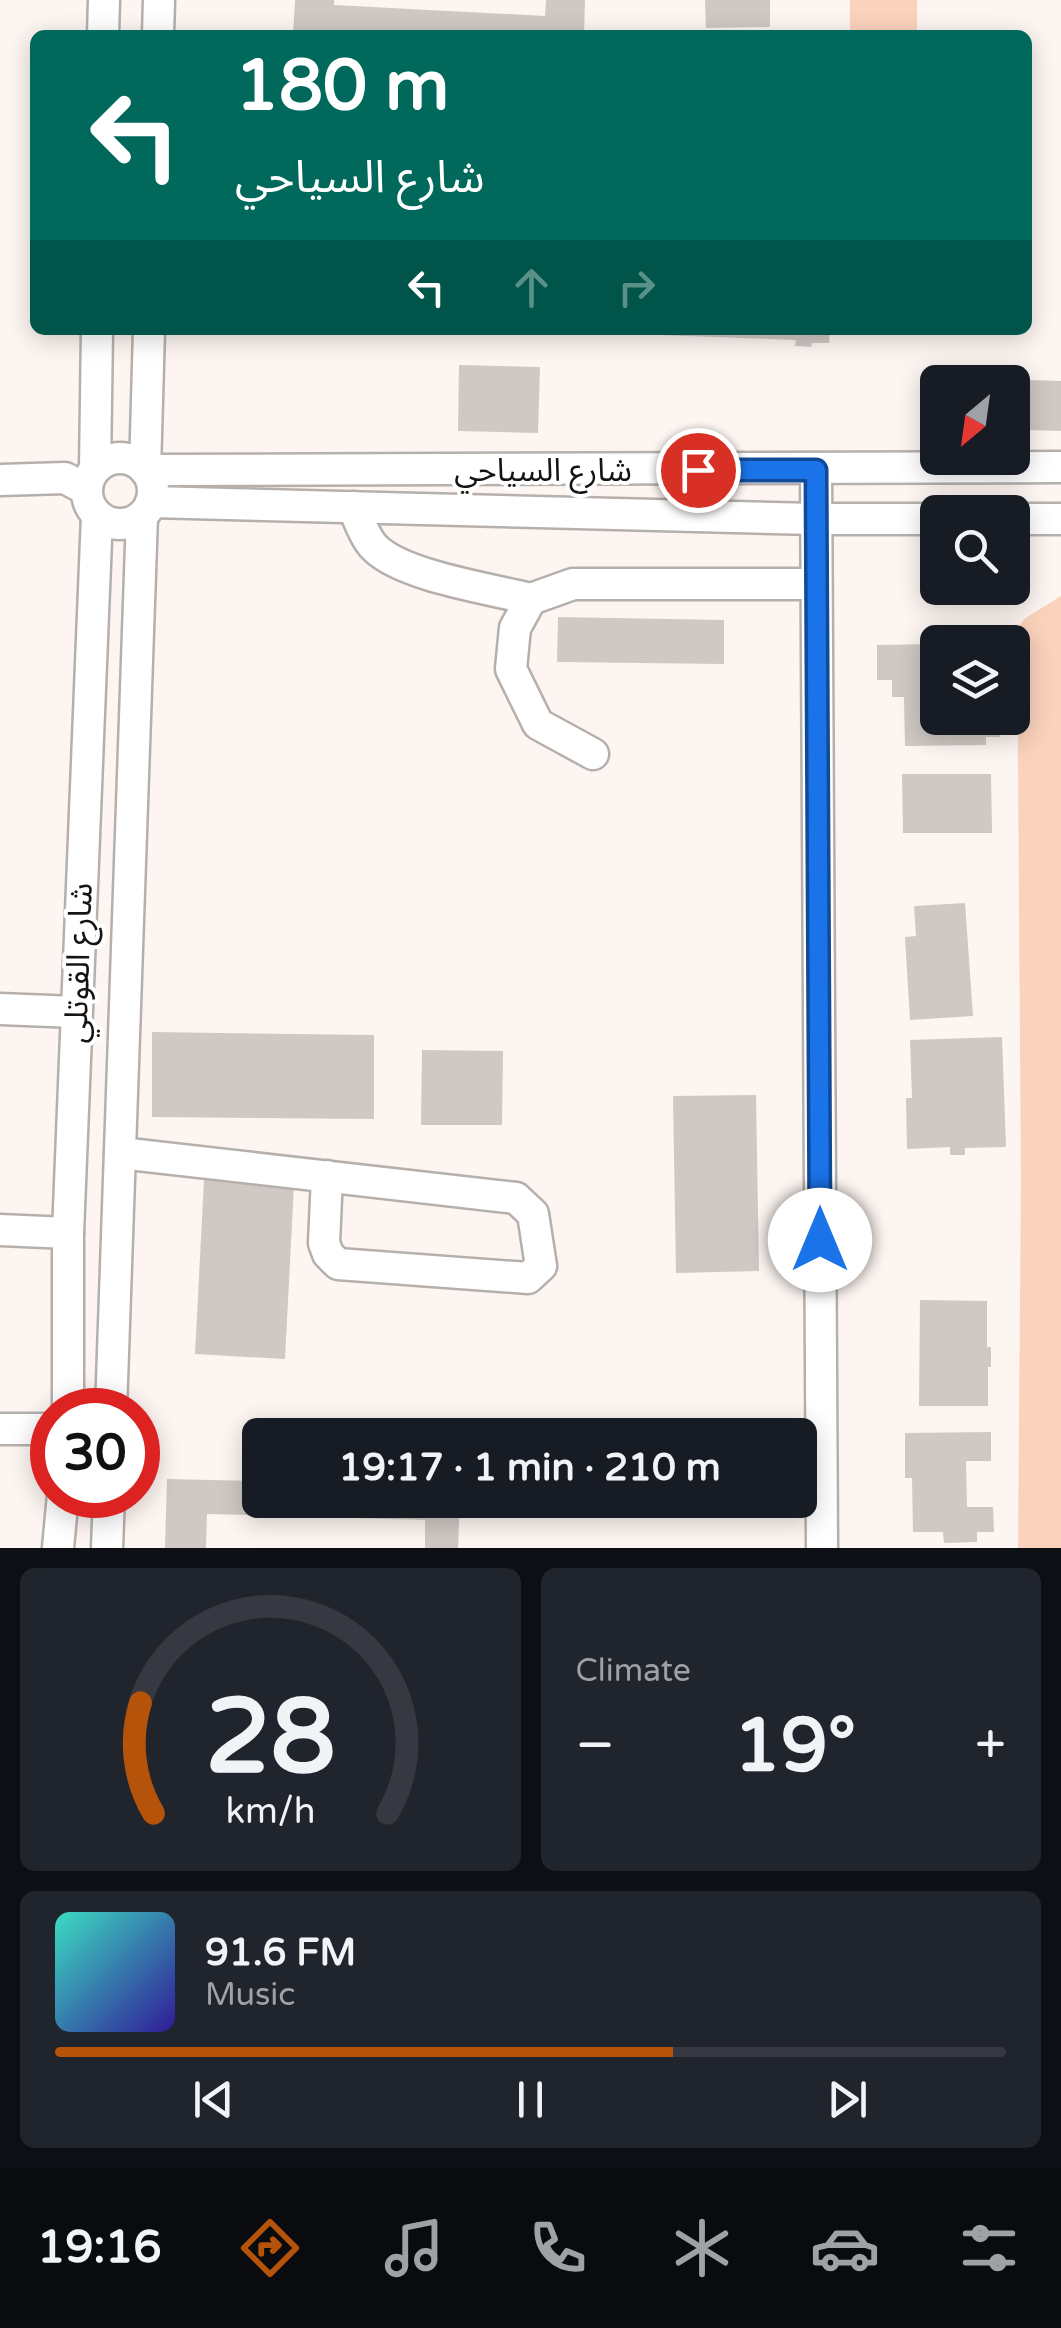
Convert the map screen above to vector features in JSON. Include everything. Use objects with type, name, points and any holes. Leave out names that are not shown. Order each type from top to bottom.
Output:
[{"type":"street","points":[[103,30],[104,0]]},
{"type":"street","points":[[158,30],[159,0]]},
{"type":"street","name":"شارع القوتلي","points":[[68,1388],[68,1233],[98,335]]},
{"type":"street","points":[[145,470],[149,335]]},
{"type":"street","points":[[0,480],[65,478],[93,492],[107,522],[119,524],[132,523],[147,509],[153,491],[145,470],[126,459],[104,462],[93,492]]},
{"type":"street","name":"شارع السياحي","points":[[145,470],[1061,468]]},
{"type":"street","points":[[816,470],[822,1548]]},
{"type":"street","points":[[352,507],[372,546],[389,559],[438,578],[531,599],[572,584],[816,584]]},
{"type":"street","name":"شارع السياحي","points":[[147,509],[352,507],[920,519]]},
{"type":"street","name":"شارع القوتلي","points":[[113,1388],[147,509]]},
{"type":"street","points":[[1030,519],[1061,519]]},
{"type":"street","points":[[531,599],[515,628],[512,669],[538,724],[593,754]]},
{"type":"street","points":[[0,1010],[76,1012]]},
{"type":"street","points":[[120,1153],[327,1176],[516,1198],[534,1214],[542,1266],[528,1278],[338,1264],[324,1244],[327,1176]]},
{"type":"street","points":[[0,1230],[68,1233]]},
{"type":"street","points":[[0,1429],[30,1429]]},
{"type":"street","points":[[58,1548],[61,1518]]},
{"type":"street","points":[[107,1548],[108,1518]]},
{"type":"shaded area","points":[[850,0],[917,0],[917,30],[850,30]]},
{"type":"shaded area","points":[[1061,596],[1061,1548],[1018,1548],[1021,1179],[1018,735],[1030,735],[1030,625],[1020,625]]},
{"type":"building","points":[[295,0],[545,16],[546,0],[585,0],[584,30],[293,30]]},
{"type":"building","points":[[705,0],[770,0],[770,27],[706,28]]},
{"type":"building","points":[[659,335],[830,335],[829,343],[812,343],[811,347],[795,346],[796,340]]},
{"type":"building","points":[[459,365],[540,367],[538,433],[458,431]]},
{"type":"building","points":[[1030,380],[1061,381],[1061,431],[1030,430]]},
{"type":"building","points":[[558,617],[724,620],[724,664],[557,662]]},
{"type":"building","points":[[920,644],[920,735],[1000,737],[986,737],[986,745],[905,746],[904,697],[892,697],[892,680],[877,680],[877,645]]},
{"type":"building","points":[[902,774],[991,774],[992,833],[903,833]]},
{"type":"building","points":[[965,903],[973,1016],[910,1020],[905,937],[916,936],[914,906]]},
{"type":"building","points":[[152,1032],[374,1035],[374,1119],[152,1117]]},
{"type":"building","points":[[1002,1037],[1006,1147],[965,1148],[965,1155],[950,1155],[950,1147],[907,1149],[906,1098],[912,1098],[910,1040]]},
{"type":"building","points":[[422,1050],[503,1051],[502,1125],[421,1125]]},
{"type":"building","points":[[756,1095],[759,1271],[676,1273],[673,1096]]},
{"type":"building","points":[[204,1180],[294,1185],[285,1359],[195,1354]]},
{"type":"building","points":[[920,1300],[987,1301],[987,1347],[991,1347],[988,1406],[919,1406]]},
{"type":"building","points":[[991,1432],[991,1461],[966,1461],[967,1507],[993,1507],[994,1532],[977,1532],[977,1542],[944,1543],[943,1532],[913,1532],[912,1478],[905,1478],[905,1433]]},
{"type":"building","points":[[167,1479],[242,1481],[242,1515],[207,1514],[206,1548],[165,1548]]},
{"type":"building","points":[[352,1518],[459,1518],[458,1548],[425,1548],[425,1520]]},
{"type":"route","points":[[698,470],[816,470],[820,1240]]}]
